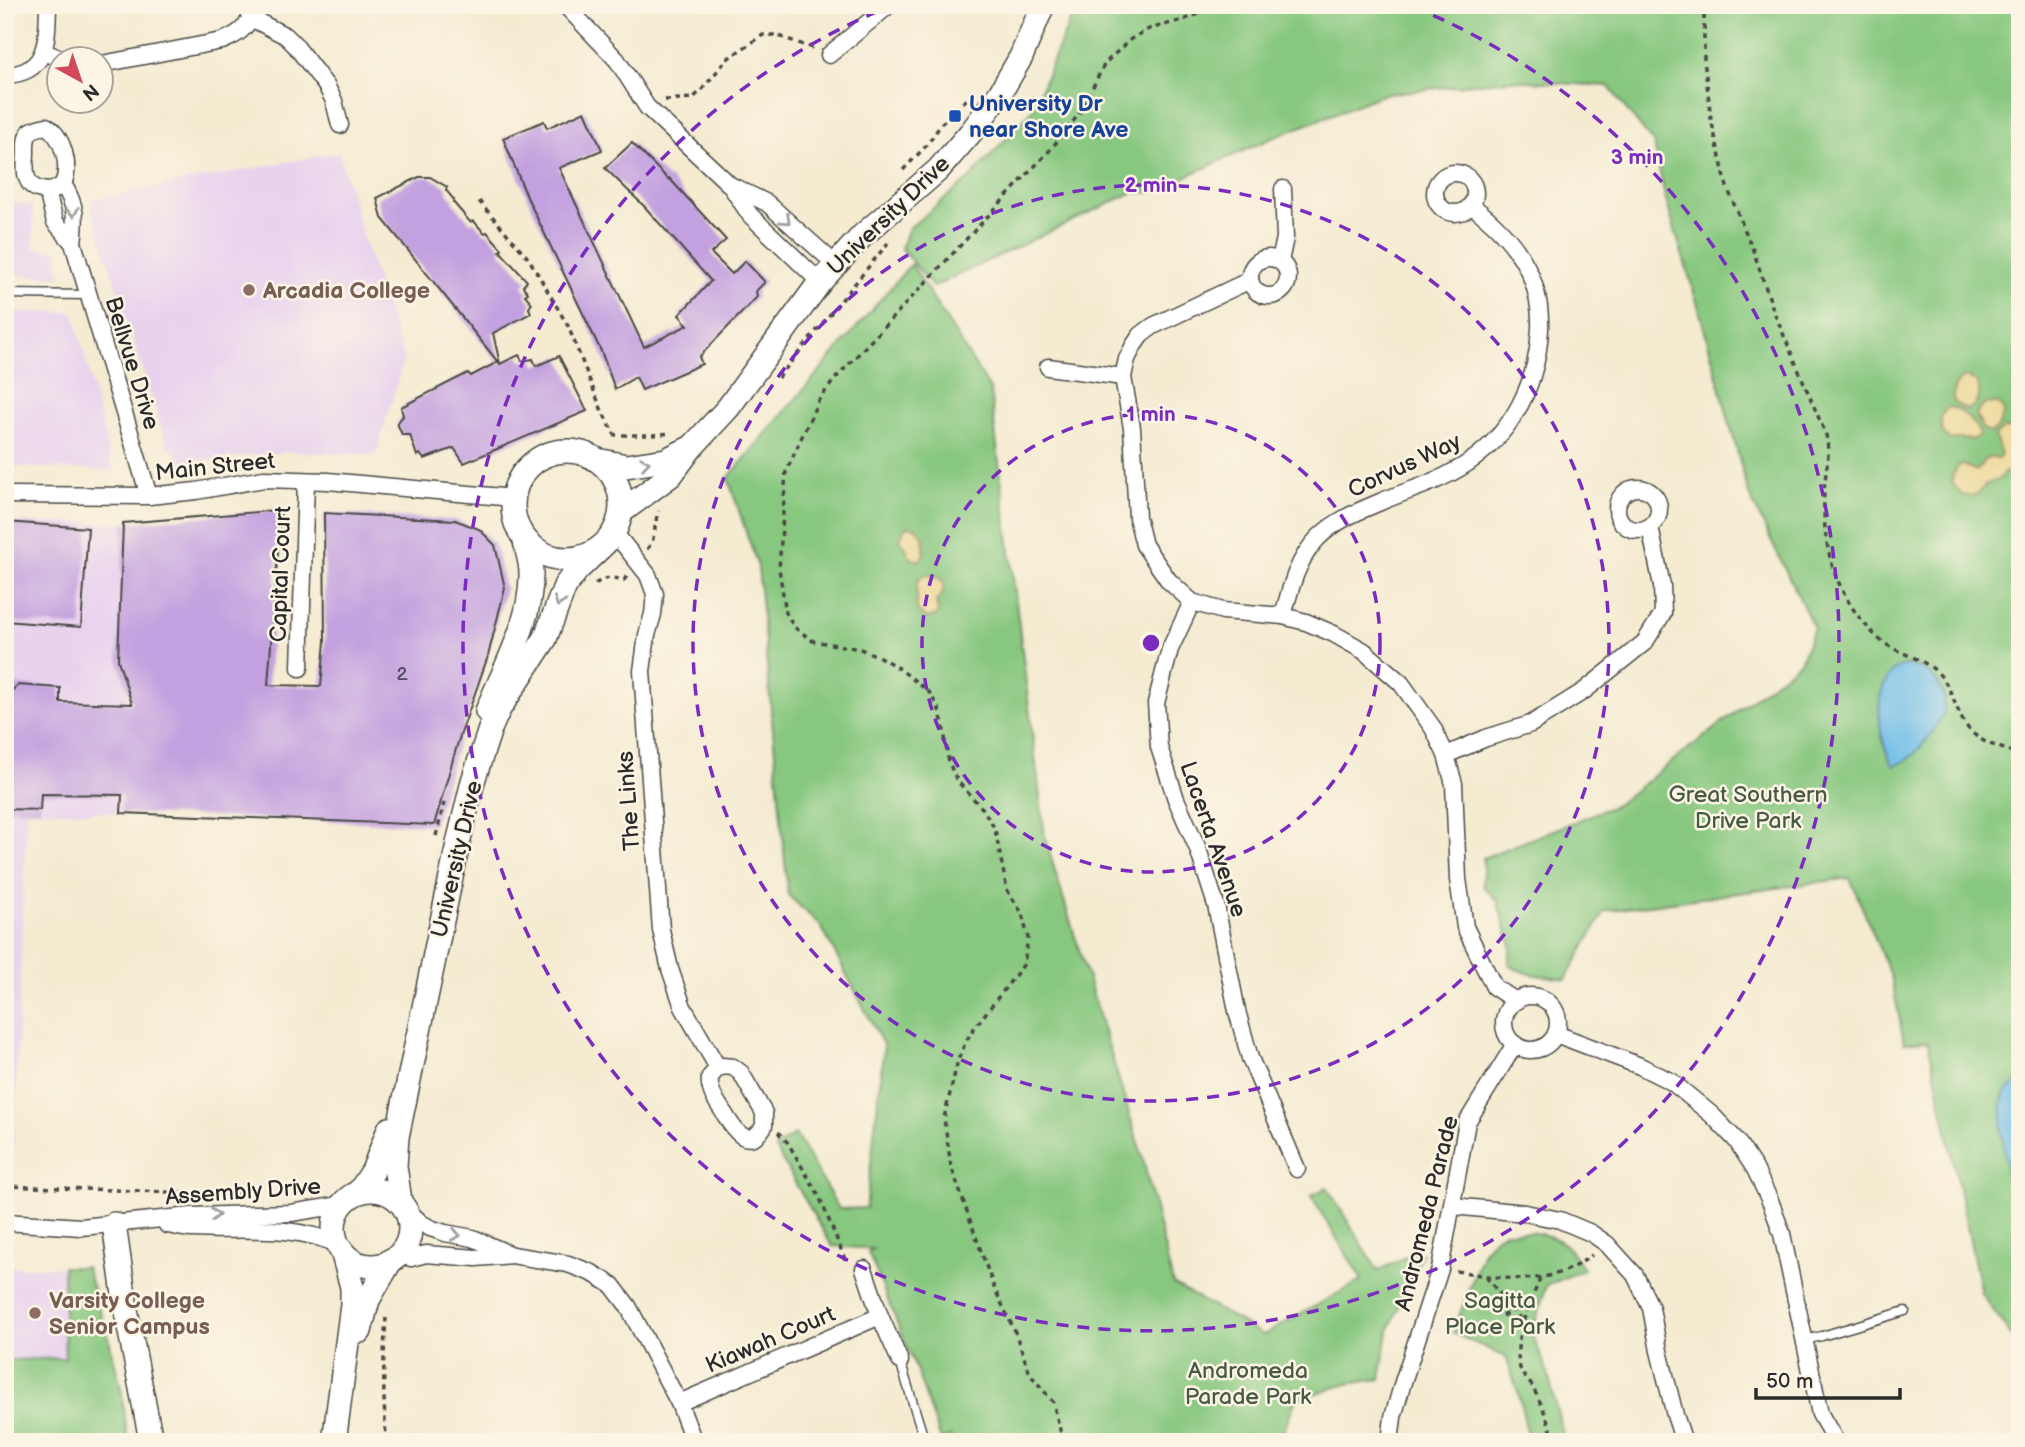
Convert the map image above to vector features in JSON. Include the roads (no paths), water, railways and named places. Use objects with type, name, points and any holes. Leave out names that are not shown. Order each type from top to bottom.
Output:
[{"type":"street","points":[[5,75],[26,71],[36,64],[44,52],[48,36],[48,5]]},
{"type":"street","points":[[565,5],[617,60],[647,107],[730,185],[750,215],[820,282]]},
{"type":"street","points":[[829,55],[888,5]]},
{"type":"street","name":"University Drive","points":[[597,460],[626,466],[666,460],[686,439],[729,408],[835,264],[862,236],[937,170],[972,131],[999,95],[1021,57],[1044,5]]},
{"type":"street","points":[[116,61],[236,36],[244,29],[253,12],[295,45],[327,87],[340,125]]},
{"type":"street","points":[[63,184],[53,190],[36,189],[26,176],[26,140],[30,132],[38,127],[54,131],[61,142],[66,171],[63,184],[76,216],[73,243]]},
{"type":"street","points":[[730,185],[767,203],[835,264]]},
{"type":"street","points":[[1280,261],[1285,238],[1283,189]]},
{"type":"street","points":[[47,191],[55,222],[73,243]]},
{"type":"street","name":"Corvus Way","points":[[1283,617],[1302,560],[1316,540],[1333,525],[1360,511],[1448,475],[1475,458],[1500,436],[1517,412],[1531,384],[1539,351],[1540,324],[1528,269],[1513,243],[1493,222],[1471,205]]},
{"type":"street","name":"Bellvue Drive","points":[[73,243],[149,496]]},
{"type":"street","points":[[1268,258],[1280,261],[1288,277],[1287,283],[1273,296],[1261,294],[1252,286],[1250,279],[1256,263],[1268,258]]},
{"type":"street","points":[[1250,279],[1147,330],[1133,345],[1123,377],[1132,428],[1138,517],[1144,545],[1169,581],[1192,602],[1223,611],[1306,622],[1364,651],[1401,683],[1433,728],[1446,755],[1454,784],[1458,878],[1465,927],[1494,987],[1516,1001]]},
{"type":"street","points":[[1048,367],[1123,377]]},
{"type":"street","name":"University Drive","points":[[402,1204],[395,1167],[397,1137],[456,852],[473,781],[490,729],[499,709],[545,639],[565,586],[612,531],[671,475],[686,439]]},
{"type":"street","points":[[562,451],[581,453],[597,460],[617,483],[621,497],[612,531],[585,556],[569,560],[538,552],[525,541],[517,528],[513,498],[518,481],[529,466],[544,456],[562,451]]},
{"type":"street","name":"Main Street","points":[[5,495],[149,496],[264,480],[513,498]]},
{"type":"street","name":"Capital Court","points":[[300,668],[306,481]]},
{"type":"street","points":[[1446,755],[1486,738],[1531,724],[1584,691],[1645,642],[1663,613],[1662,586],[1650,527]]},
{"type":"street","name":"The Links","points":[[612,531],[648,575],[655,594],[642,671],[662,930],[670,969],[683,1007],[718,1068]]},
{"type":"street","name":"University Drive","points":[[350,1199],[373,1171],[389,1130],[449,834],[467,766],[530,601],[531,570],[525,541]]},
{"type":"street","name":"Lacerta Avenue","points":[[1192,602],[1170,649],[1156,703],[1159,747],[1176,799],[1199,849],[1216,905],[1237,1011],[1250,1058],[1297,1169]]},
{"type":"street","points":[[1532,996],[1549,1002],[1558,1017],[1556,1034],[1551,1041],[1538,1049],[1522,1048],[1515,1044],[1506,1031],[1505,1022],[1506,1014],[1516,1001],[1532,996]]},
{"type":"street","points":[[1556,1034],[1629,1061],[1672,1082],[1712,1115],[1736,1140],[1755,1169],[1772,1203],[1782,1234],[1820,1414],[1836,1442]]},
{"type":"street","name":"Andromeda Parade","points":[[1390,1442],[1393,1418],[1403,1382],[1440,1269],[1467,1122],[1515,1044]]},
{"type":"street","points":[[727,1066],[739,1071],[764,1113],[760,1132],[752,1136],[742,1136],[734,1131],[710,1087],[710,1077],[718,1068],[727,1066]]},
{"type":"street","points":[[334,1442],[352,1287],[334,1224],[336,1214],[350,1199],[370,1190],[381,1190],[391,1194],[421,1223],[430,1228],[473,1238],[512,1255]]},
{"type":"street","name":"Assembly Drive","points":[[5,1222],[81,1227],[192,1216],[291,1213],[350,1199]]},
{"type":"street","points":[[346,1442],[362,1322],[368,1300],[406,1245],[410,1232],[409,1219],[402,1204]]},
{"type":"street","points":[[1452,1206],[1525,1213],[1560,1220],[1591,1233],[1607,1244],[1635,1275],[1651,1308],[1659,1351],[1684,1442]]},
{"type":"street","name":"Assembly Drive","points":[[147,1221],[192,1229],[290,1232],[328,1240],[340,1248]]},
{"type":"street","points":[[114,1224],[127,1316],[150,1442]]},
{"type":"street","points":[[340,1248],[350,1259],[370,1266],[381,1265],[395,1258],[426,1254],[477,1258],[512,1255],[568,1264],[592,1273],[612,1285],[628,1306],[679,1403],[694,1442]]},
{"type":"street","points":[[866,1275],[900,1361]]},
{"type":"street","name":"Kiawah Court","points":[[679,1403],[880,1316]]},
{"type":"lane","points":[[5,294],[88,295]]},
{"type":"lane","points":[[1803,1340],[1905,1311]]},
{"type":"lane","points":[[900,1361],[925,1442]]},
{"type":"water","points":[[1904,665],[1923,669],[1933,677],[1942,690],[1945,706],[1939,723],[1923,743],[1908,758],[1894,766],[1884,745],[1879,717],[1880,704],[1887,680],[1895,670]]},
{"type":"water","points":[[2020,1081],[2020,1220],[2010,1194],[2002,1131],[2002,1099],[2006,1091]]},
{"type":"place","name":"University Dr near Shore Ave","points":[[955,116]]},
{"type":"place","name":"Arcadia College","points":[[249,290]]},
{"type":"place","name":"Varsity College Senior Campus","points":[[35,1313]]},
{"type":"park label","name":"Great Southern Drive Park","points":[[1748,807]]},
{"type":"park label","name":"Sagitta Place Park","points":[[1500,1313]]},
{"type":"park label","name":"Andromeda Parade Park","points":[[1248,1383]]}]
